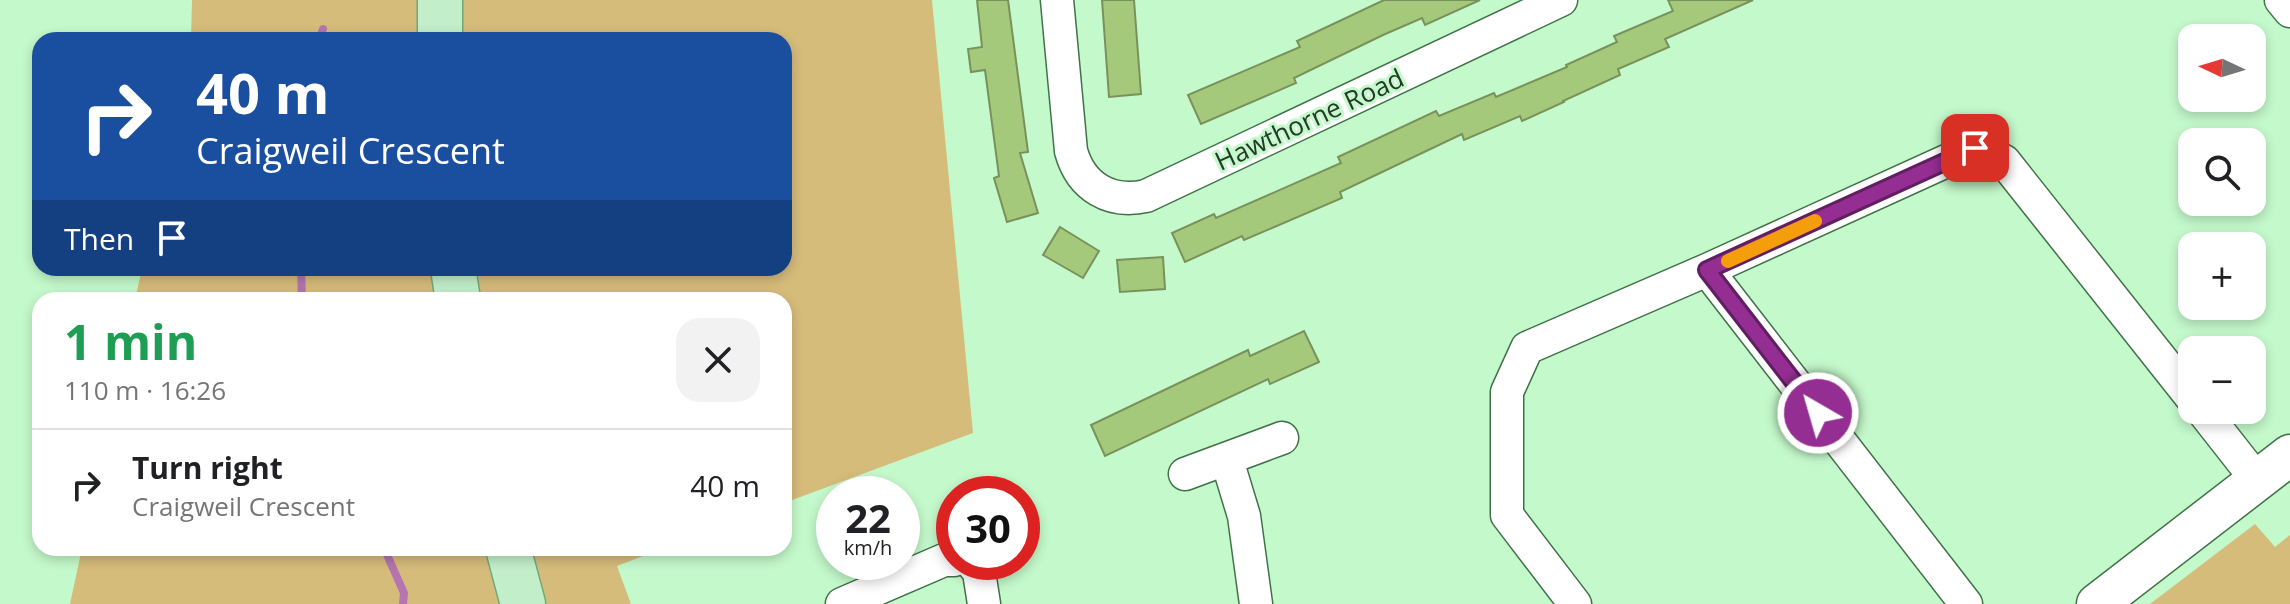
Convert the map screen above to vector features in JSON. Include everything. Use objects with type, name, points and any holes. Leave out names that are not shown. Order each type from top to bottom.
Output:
[{"type":"main road","points":[[440,0],[440,32]]},
{"type":"main road","points":[[510,556],[523,604]]},
{"type":"street","name":"Hawthorne Road","points":[[1057,0],[1075,167],[1088,183],[1119,199],[1146,196],[1561,0]]},
{"type":"street","points":[[2281,0],[2290,11]]},
{"type":"street","points":[[1575,604],[1507,515],[1507,392],[1527,348],[1975,148],[2004,161],[2178,380]]},
{"type":"street","points":[[1707,270],[1966,604]]},
{"type":"street","points":[[2213,424],[2257,480]]},
{"type":"street","points":[[1185,474],[1282,438]]},
{"type":"street","points":[[2097,604],[2290,455]]},
{"type":"street","points":[[1227,460],[1244,516],[1256,604]]},
{"type":"street","points":[[842,604],[936,563]]},
{"type":"street","points":[[980,580],[984,604]]},
{"type":"shaded area","points":[[192,0],[932,0],[973,433],[857,476],[816,476],[816,491],[792,500],[792,292],[137,292],[140,276],[792,276],[792,32],[191,32]]},
{"type":"shaded area","points":[[2255,524],[2275,547],[2290,535],[2290,604],[2150,604]]},
{"type":"shaded area","points":[[80,556],[643,556],[617,566],[631,604],[70,604]]},
{"type":"building","points":[[977,0],[1008,0],[1028,152],[1020,153],[1038,213],[1007,222],[994,178],[999,176],[985,70],[971,72],[968,49],[982,47]]},
{"type":"building","points":[[1102,0],[1134,0],[1141,94],[1109,97]]},
{"type":"building","points":[[1384,0],[1480,0],[1425,25],[1422,18],[1383,35],[1294,78],[1296,83],[1201,124],[1188,95],[1300,47],[1297,41]]},
{"type":"building","points":[[1668,0],[1753,0],[1665,39],[1669,47],[1618,69],[1620,75],[1564,102],[1522,121],[1520,116],[1464,140],[1462,134],[1340,192],[1342,198],[1244,240],[1242,236],[1185,262],[1172,233],[1214,214],[1216,218],[1341,163],[1338,157],[1436,111],[1439,116],[1494,93],[1496,97],[1567,67],[1617,42],[1614,36],[1673,11]]},
{"type":"building","points":[[1060,227],[1099,251],[1083,278],[1043,255]]},
{"type":"building","points":[[1163,257],[1165,289],[1120,292],[1117,260]]},
{"type":"building","points":[[1304,331],[1319,362],[1270,384],[1268,379],[1105,456],[1091,425],[1248,350],[1250,356]]},
{"type":"waterway","points":[[301,276],[302,292]]},
{"type":"waterway","points":[[388,556],[404,593],[403,604]]},
{"type":"slow traffic","points":[[1728,261],[1815,221]]},
{"type":"route","points":[[1818,413],[1707,270],[1975,148]]}]
